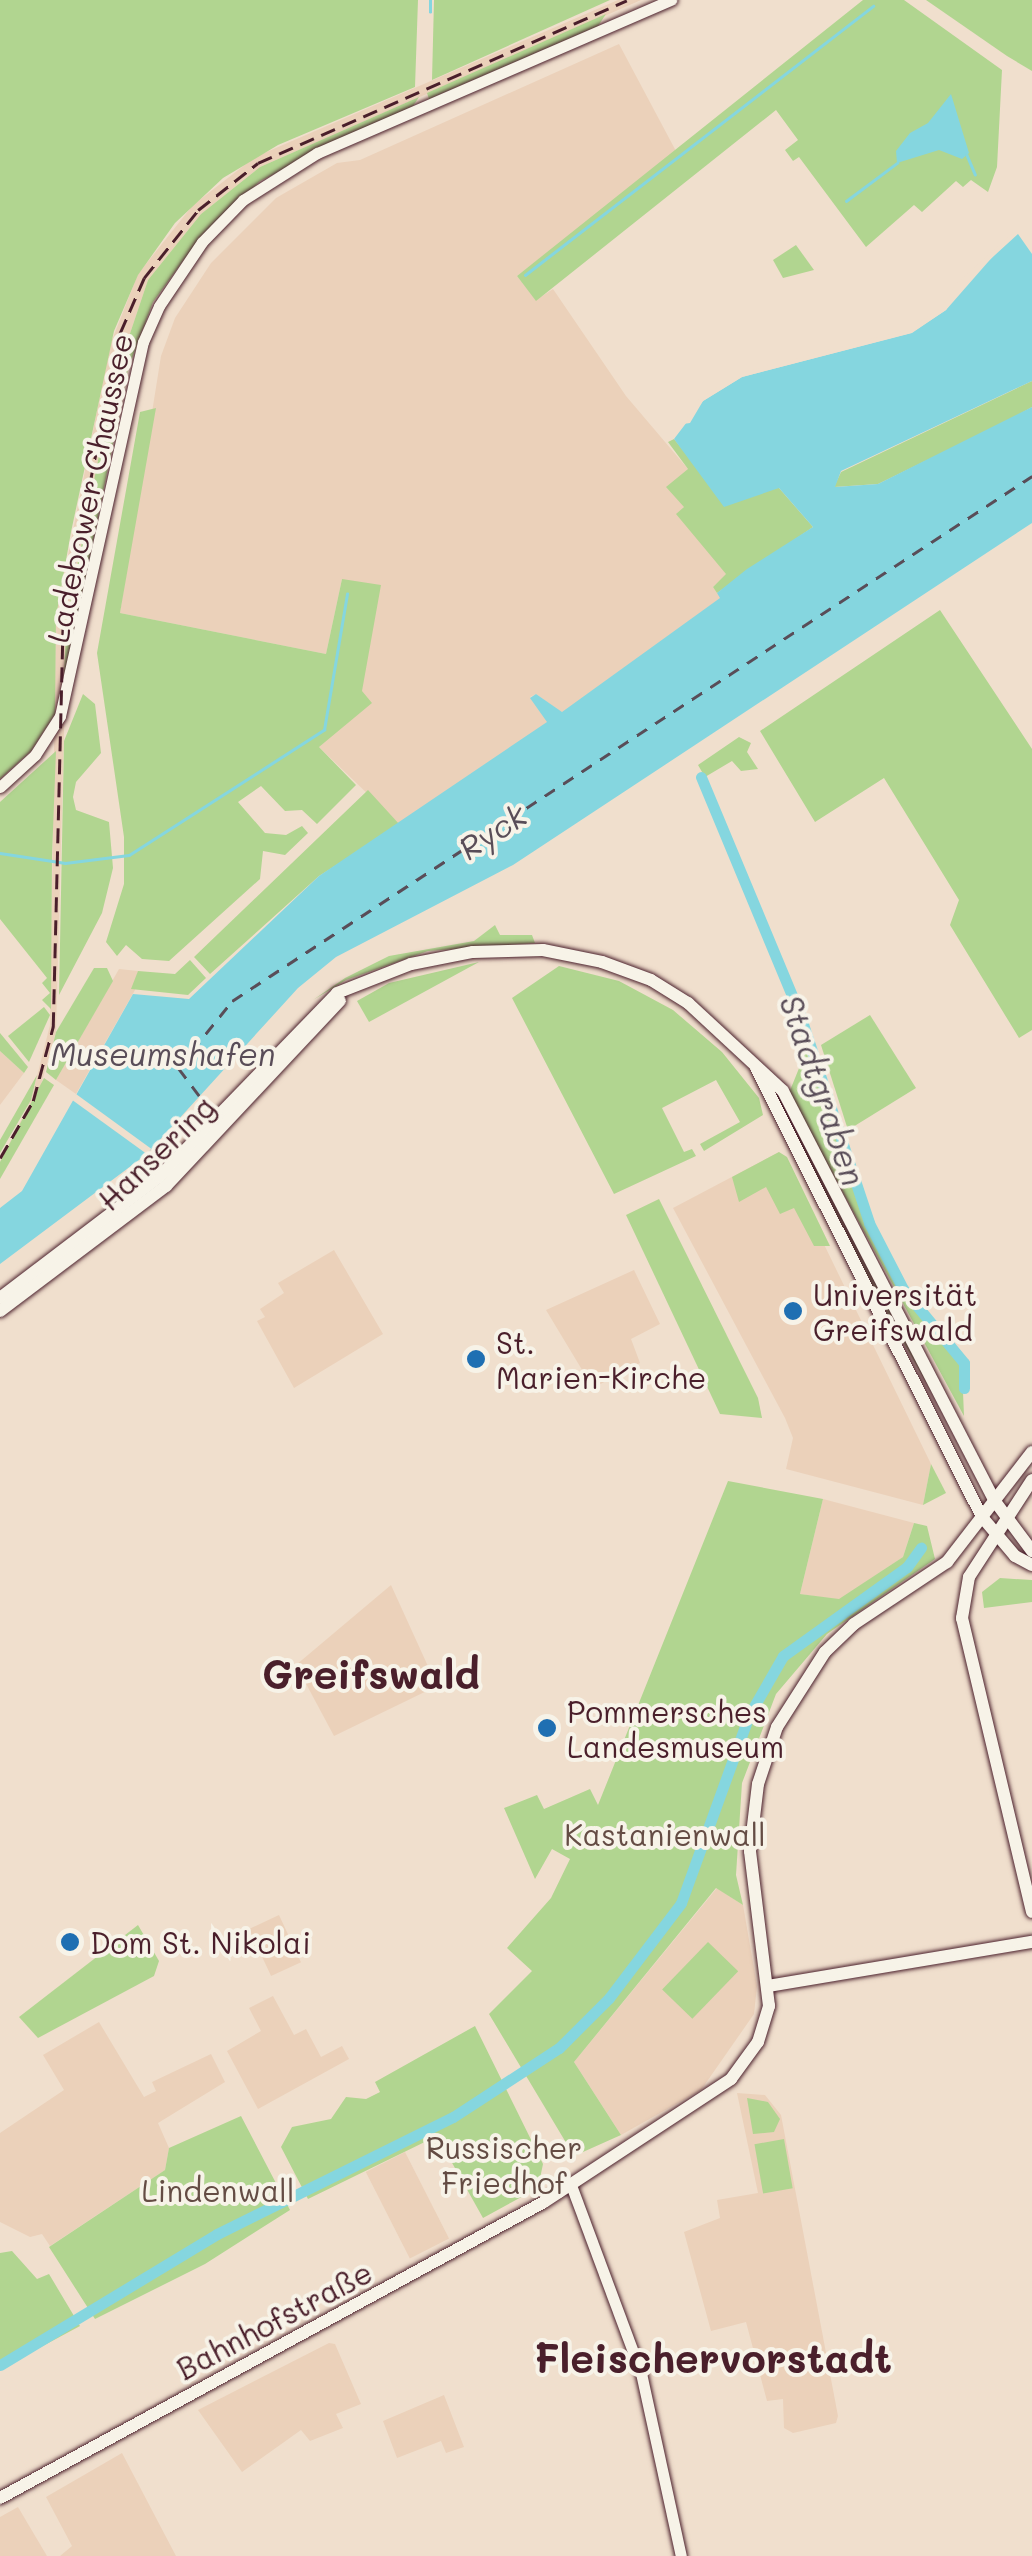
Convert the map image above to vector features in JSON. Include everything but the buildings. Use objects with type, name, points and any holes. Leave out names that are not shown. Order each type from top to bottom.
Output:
[{"type":"main road","name":"Hansering","points":[[0,1298],[158,1178],[317,1008],[377,976],[473,952],[543,950],[602,962],[669,990],[756,1065],[792,1105],[994,1500],[1032,1551]]},
{"type":"main road","name":"Hansering","points":[[0,1311],[166,1186],[316,1022],[377,976]]},
{"type":"main road","name":"Hansering","points":[[756,1065],[982,1517],[996,1535],[1032,1565]]},
{"type":"main road","name":"Bahnhofstraße","points":[[0,2498],[571,2185],[731,2079],[762,2031],[768,1986],[750,1851],[758,1784],[777,1728],[801,1684],[843,1634],[947,1562],[1032,1452]]},
{"type":"main road","points":[[1032,1480],[969,1576],[962,1618],[1032,1912]]},
{"type":"main road","points":[[768,1986],[1032,1942]]},
{"type":"street","name":"Ladebower Chaussee","points":[[0,787],[36,755],[60,716],[74,677],[143,342],[159,306],[202,242],[243,200],[316,153],[672,0]]},
{"type":"street","points":[[571,2185],[640,2373],[681,2556]]},
{"type":"shaded area","points":[[618,0],[641,0],[260,167],[201,214],[148,280],[113,384],[67,618],[56,1032],[36,1102],[0,1162],[31,1100],[50,1025],[56,616],[110,345],[138,274],[193,205],[255,157]]},
{"type":"shaded area","points":[[619,44],[677,153],[517,276],[536,300],[553,289],[626,396],[688,469],[684,507],[677,514],[727,574],[713,587],[721,598],[562,713],[536,694],[530,697],[548,722],[400,825],[319,747],[361,692],[342,579],[326,654],[120,613],[161,356],[175,318],[211,263],[276,198],[337,163],[360,160]]},
{"type":"shaded area","points":[[119,969],[138,971],[135,990],[76,1094],[56,1080]]},
{"type":"shaded area","points":[[0,1051],[24,1073],[0,1105]]},
{"type":"shaded area","name":"Universität Greifswald","points":[[779,1152],[931,1464],[923,1505],[786,1469],[793,1438],[785,1418],[673,1208]]},
{"type":"shaded area","points":[[334,1250],[383,1334],[294,1388],[257,1321],[265,1317],[260,1309],[284,1293],[278,1283]]},
{"type":"shaded area","points":[[634,1270],[660,1324],[631,1339],[640,1363],[593,1388],[546,1310]]},
{"type":"shaded area","points":[[823,1499],[914,1523],[903,1557],[839,1600],[800,1594]]},
{"type":"shaded area","points":[[391,1585],[437,1686],[334,1736],[296,1665]]},
{"type":"shaded area","points":[[717,1888],[743,1905],[757,1986],[754,2014],[701,2090],[621,2135],[574,2062]]},
{"type":"shaded area","points":[[279,1915],[301,1962],[271,1976],[249,1929]]},
{"type":"shaded area","points":[[273,1996],[294,2035],[306,2029],[321,2057],[342,2046],[349,2059],[258,2109],[227,2051],[261,2031],[249,2008]]},
{"type":"shaded area","points":[[99,2022],[144,2097],[156,2091],[152,2082],[211,2054],[225,2082],[158,2123],[169,2148],[165,2170],[50,2246],[42,2234],[30,2237],[0,2222],[0,2133],[64,2090],[43,2055]]},
{"type":"shaded area","points":[[737,2093],[765,2095],[781,2115],[838,2416],[836,2423],[793,2433],[784,2428],[783,2399],[767,2401],[746,2322],[711,2331],[684,2232],[720,2218],[717,2200],[758,2193]]},
{"type":"shaded area","points":[[405,2152],[449,2238],[410,2258],[366,2172]]},
{"type":"shaded area","points":[[329,2343],[335,2344],[361,2404],[336,2414],[343,2428],[310,2441],[301,2430],[242,2472],[198,2410]]},
{"type":"shaded area","points":[[444,2395],[464,2447],[446,2453],[441,2441],[397,2458],[383,2421]]},
{"type":"shaded area","points":[[122,2453],[176,2556],[60,2556],[72,2546],[46,2497]]},
{"type":"shaded area","points":[[18,2507],[47,2556],[0,2556],[0,2517]]},
{"type":"green space","points":[[0,0],[418,0],[415,87],[278,145],[223,178],[175,223],[138,275],[114,331],[71,532],[56,617],[55,714],[31,751],[0,779]]},
{"type":"green space","points":[[434,0],[610,0],[432,80]]},
{"type":"green space","points":[[863,0],[904,0],[1002,70],[997,167],[988,192],[971,180],[963,187],[956,181],[922,212],[914,205],[866,247],[799,157],[793,161],[785,150],[798,140],[776,110],[536,301],[517,276]]},
{"type":"green space","points":[[926,0],[1032,0],[1032,71],[1007,56]]},
{"type":"green space","points":[[606,14],[598,26],[429,99],[427,93]]},
{"type":"green space","points":[[419,97],[413,106],[260,181],[199,239],[153,302],[128,369],[63,690],[67,618],[113,384],[148,280],[201,214],[260,167]]},
{"type":"green space","points":[[796,245],[814,270],[783,278],[773,260]]},
{"type":"green space","points":[[1032,381],[1032,407],[1008,421],[878,484],[834,487],[841,472]]},
{"type":"green space","points":[[156,408],[120,613],[326,654],[342,579],[381,585],[362,691],[372,703],[319,747],[356,785],[317,824],[302,810],[285,811],[261,786],[238,802],[265,833],[286,835],[302,826],[308,833],[285,855],[263,851],[260,879],[169,961],[142,959],[126,945],[117,956],[106,942],[124,884],[124,837],[97,653],[140,412]]},
{"type":"green space","points":[[674,439],[696,466],[779,488],[813,527],[717,593],[713,587],[726,574],[676,514],[684,507],[666,487],[688,469],[668,442]]},
{"type":"green space","points":[[940,610],[1032,749],[1032,1030],[1019,1038],[950,925],[959,900],[884,778],[815,822],[760,731]]},
{"type":"green space","points":[[83,694],[95,704],[101,753],[76,782],[73,797],[76,810],[109,822],[113,868],[102,913],[59,995],[64,741]]},
{"type":"green space","points":[[739,737],[751,743],[747,752],[758,769],[741,771],[732,761],[705,777],[698,765]]},
{"type":"green space","points":[[56,751],[51,1009],[42,1000],[50,993],[42,983],[47,978],[0,919],[0,802]]},
{"type":"green space","points":[[368,790],[400,825],[319,876],[210,974],[194,957]]},
{"type":"green space","points":[[495,925],[500,935],[532,935],[535,943],[428,951],[346,980],[313,1000],[345,978],[389,956],[474,941]]},
{"type":"green space","points":[[190,960],[206,978],[188,995],[131,989],[138,971],[175,974]]},
{"type":"green space","points":[[479,962],[369,1022],[357,1001],[389,983]]},
{"type":"green space","points":[[559,966],[619,981],[673,1010],[722,1052],[759,1098],[763,1115],[704,1151],[700,1144],[740,1122],[716,1080],[662,1108],[684,1152],[692,1149],[696,1156],[614,1194],[512,998]]},
{"type":"green space","points":[[94,968],[107,968],[113,981],[56,1080],[46,1072],[56,1032]]},
{"type":"green space","points":[[44,1007],[50,1015],[29,1062],[8,1036]]},
{"type":"green space","points":[[870,1015],[916,1088],[848,1130],[821,1045]]},
{"type":"green space","points":[[0,1033],[28,1067],[24,1073],[0,1051]]},
{"type":"green space","points":[[806,1051],[857,1198],[896,1283],[962,1368],[964,1416],[789,1093]]},
{"type":"green space","points":[[37,1075],[31,1100],[0,1153],[0,1140]]},
{"type":"green space","points":[[44,1078],[54,1085],[0,1179],[0,1162]]},
{"type":"green space","points":[[800,1136],[974,1467],[871,1285]]},
{"type":"green space","points":[[779,1152],[787,1157],[830,1246],[814,1246],[794,1208],[780,1214],[766,1187],[739,1202],[732,1177]]},
{"type":"green space","points":[[659,1199],[758,1398],[762,1418],[720,1414],[626,1215]]},
{"type":"green space","points":[[931,1464],[946,1493],[923,1505]]},
{"type":"green space","name":"Kastanienwall","points":[[728,1481],[823,1499],[800,1594],[839,1599],[903,1557],[914,1523],[927,1526],[935,1559],[827,1634],[776,1694],[742,1783],[736,1875],[743,1905],[716,1888],[574,2062],[621,2135],[574,2156],[489,2014],[532,1971],[507,1948],[551,1898],[570,1859],[552,1849],[535,1879],[504,1808],[537,1795],[544,1809],[590,1789],[598,1805]]},
{"type":"green space","points":[[1000,1578],[1032,1580],[1032,1602],[984,1608],[982,1592]]},
{"type":"green space","points":[[138,1925],[159,1961],[154,1976],[38,2038],[19,2017]]},
{"type":"green space","points":[[708,1942],[738,1971],[692,2019],[662,1989]]},
{"type":"green space","name":"Lindenwall","points":[[475,2026],[543,2164],[538,2188],[483,2218],[437,2136],[308,2199],[281,2147],[292,2127],[331,2119],[346,2097],[366,2099],[380,2092],[375,2082]]},
{"type":"green space","points":[[747,2098],[768,2102],[780,2119],[774,2132],[753,2134]]},
{"type":"green space","name":"Lindenwall","points":[[241,2116],[290,2210],[205,2264],[95,2319],[49,2247],[165,2170],[169,2148]]},
{"type":"green space","points":[[784,2139],[793,2188],[763,2193],[754,2144]]},
{"type":"green space","points":[[12,2251],[37,2279],[49,2274],[80,2326],[0,2369],[0,2253]]},
{"type":"water","points":[[951,94],[969,153],[962,159],[939,150],[897,163],[896,151],[910,133],[928,123]]},
{"type":"water","points":[[1018,234],[1032,254],[1032,381],[841,471],[835,487],[878,484],[1032,407],[1032,523],[513,865],[336,957],[298,988],[147,1154],[0,1264],[0,1208],[22,1191],[133,994],[189,999],[319,876],[547,722],[530,698],[536,694],[562,712],[720,598],[717,593],[747,569],[813,527],[779,488],[724,507],[674,439],[703,401],[742,377],[912,333],[946,310],[960,287]]},
{"type":"pier","points":[[1016,230],[946,310],[911,333],[742,377],[703,401],[690,423],[683,424],[700,398],[740,373],[909,329],[943,306],[956,284]]},
{"type":"pier","points":[[76,1094],[151,1149],[147,1154],[72,1100]]},
{"type":"waterway","points":[[430,0],[430,12]]},
{"type":"waterway","points":[[525,275],[873,6]]},
{"type":"waterway","points":[[967,155],[975,174]]},
{"type":"waterway","points":[[846,201],[897,163]]},
{"type":"waterway","points":[[0,853],[65,863],[129,855],[324,730],[347,594]]},
{"type":"waterway","name":"Stadtgraben","points":[[701,777],[800,1015],[869,1223],[903,1289],[964,1363],[964,1388]]},
{"type":"waterway","name":"Stadtgraben","points":[[0,2365],[217,2234],[453,2117],[559,2048],[609,1998],[681,1903],[749,1715],[783,1656],[907,1567],[921,1548]]},
{"type":"ferry route","points":[[199,1096],[178,1068],[232,1001],[1032,476]]},
{"type":"railway","points":[[0,1158],[33,1101],[53,1027],[63,617],[120,333],[144,278],[198,210],[258,163],[627,0]]},
{"type":"place","name":"Universität Greifswald","points":[[793,1311]]},
{"type":"place","name":"St. Marien-Kirche","points":[[476,1359]]},
{"type":"place","name":"Pommersches Landesmuseum","points":[[547,1728]]},
{"type":"place","name":"Dom St. Nikolai","points":[[70,1942]]},
{"type":"district","name":"Greifswald","points":[[371,1673]]},
{"type":"district","name":"Fleischervorstadt","points":[[713,2357]]},
{"type":"water label","name":"Ryck","points":[[492,831]]},
{"type":"water label","name":"Museumshafen","points":[[163,1053]]},
{"type":"park label","name":"Russischer Friedhof","points":[[504,2164]]}]
